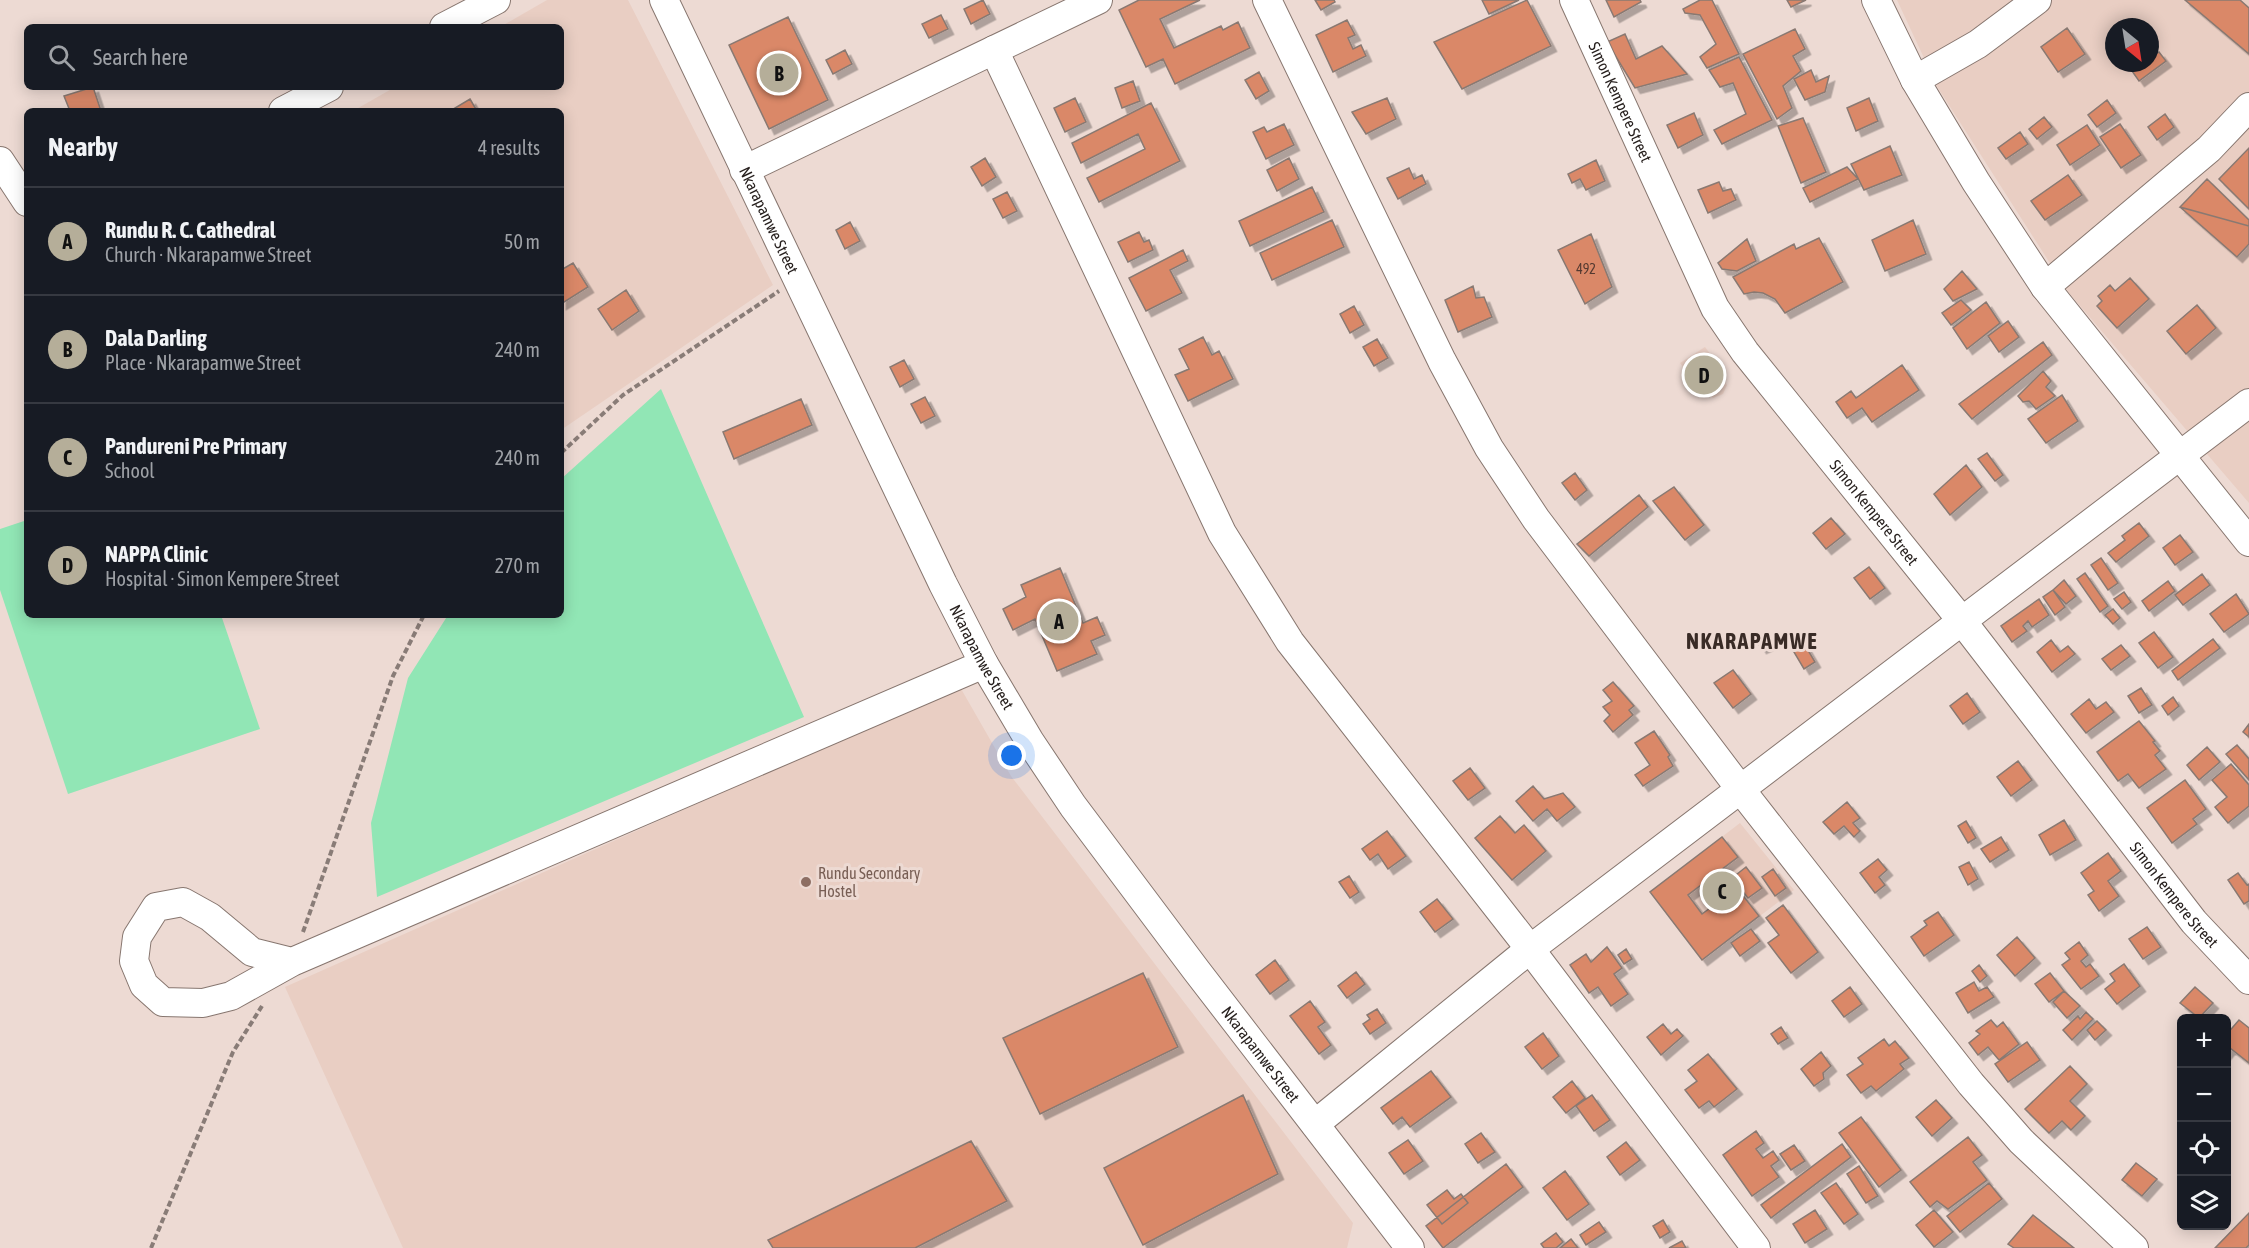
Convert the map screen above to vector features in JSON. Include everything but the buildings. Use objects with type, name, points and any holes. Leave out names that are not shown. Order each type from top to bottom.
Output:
[{"type":"street","points":[[450,24],[496,0]]},
{"type":"street","name":"Nkarapamwe Street","points":[[664,0],[943,584],[984,664],[1029,740],[1073,806],[1410,1248]]},
{"type":"street","points":[[744,170],[1098,0]]},
{"type":"street","points":[[1267,0],[1442,361],[1489,448],[1536,519],[1741,790],[1971,1084],[2021,1141],[2134,1248]]},
{"type":"street","name":"Simon Kempere Street","points":[[1574,0],[1716,308],[1745,352],[1962,621],[2194,922],[2249,980]]},
{"type":"street","points":[[1876,0],[1915,80],[1976,182],[2045,287],[2249,542]]},
{"type":"street","points":[[1915,80],[1978,44],[2037,0]]},
{"type":"street","points":[[994,50],[1209,506],[1247,574],[1290,642],[1530,949],[1756,1248]]},
{"type":"street","points":[[289,108],[323,90]]},
{"type":"street","points":[[2045,287],[2209,149],[2249,107]]},
{"type":"street","points":[[0,160],[24,197]]},
{"type":"street","points":[[1315,1124],[1530,949],[2249,403]]},
{"type":"street","points":[[292,962],[252,952],[210,917],[183,902],[156,907],[136,937],[134,961],[144,985],[163,1002],[203,1003],[231,996],[292,962],[984,664]]},
{"type":"path","points":[[564,450],[623,394],[797,279]]},
{"type":"path","points":[[292,962],[393,676],[422,618]]},
{"type":"path","points":[[151,1248],[233,1052],[266,999]]},
{"type":"shaded area","points":[[547,0],[628,0],[773,285],[564,428],[564,108],[358,108],[390,90],[564,90],[564,24],[505,24]]},
{"type":"shaded area","points":[[1897,0],[2249,0],[2249,503],[2069,293],[1938,88]]},
{"type":"shaded area","points":[[1705,347],[1717,363],[1715,370],[1727,385],[1723,394],[1713,398],[1700,380],[1693,381],[1680,363]]},
{"type":"shaded area","name":"Rundu Secondary Hostel","points":[[960,687],[1011,776],[1353,1223],[1347,1248],[403,1248],[285,987]]},
{"type":"shaded area","points":[[1740,823],[1794,890],[1702,960],[1650,892]]},
{"type":"green space","points":[[661,389],[804,717],[377,897],[371,823],[408,678],[446,618],[564,618],[564,476]]},
{"type":"green space","points":[[24,521],[24,618],[222,618],[260,729],[68,794],[0,590],[0,529]]},
{"type":"place","name":"Dala Darling","points":[[779,73]]},
{"type":"place","name":"NAPPA Clinic","points":[[1704,375]]},
{"type":"place","name":"Rundu R. C. Cathedral","points":[[1059,621]]},
{"type":"place","name":"Rundu Secondary Hostel","points":[[806,882]]},
{"type":"place","name":"Pandureni Pre Primary","points":[[1722,891]]},
{"type":"district","name":"NKARAPAMWE","points":[[1752,641]]}]
